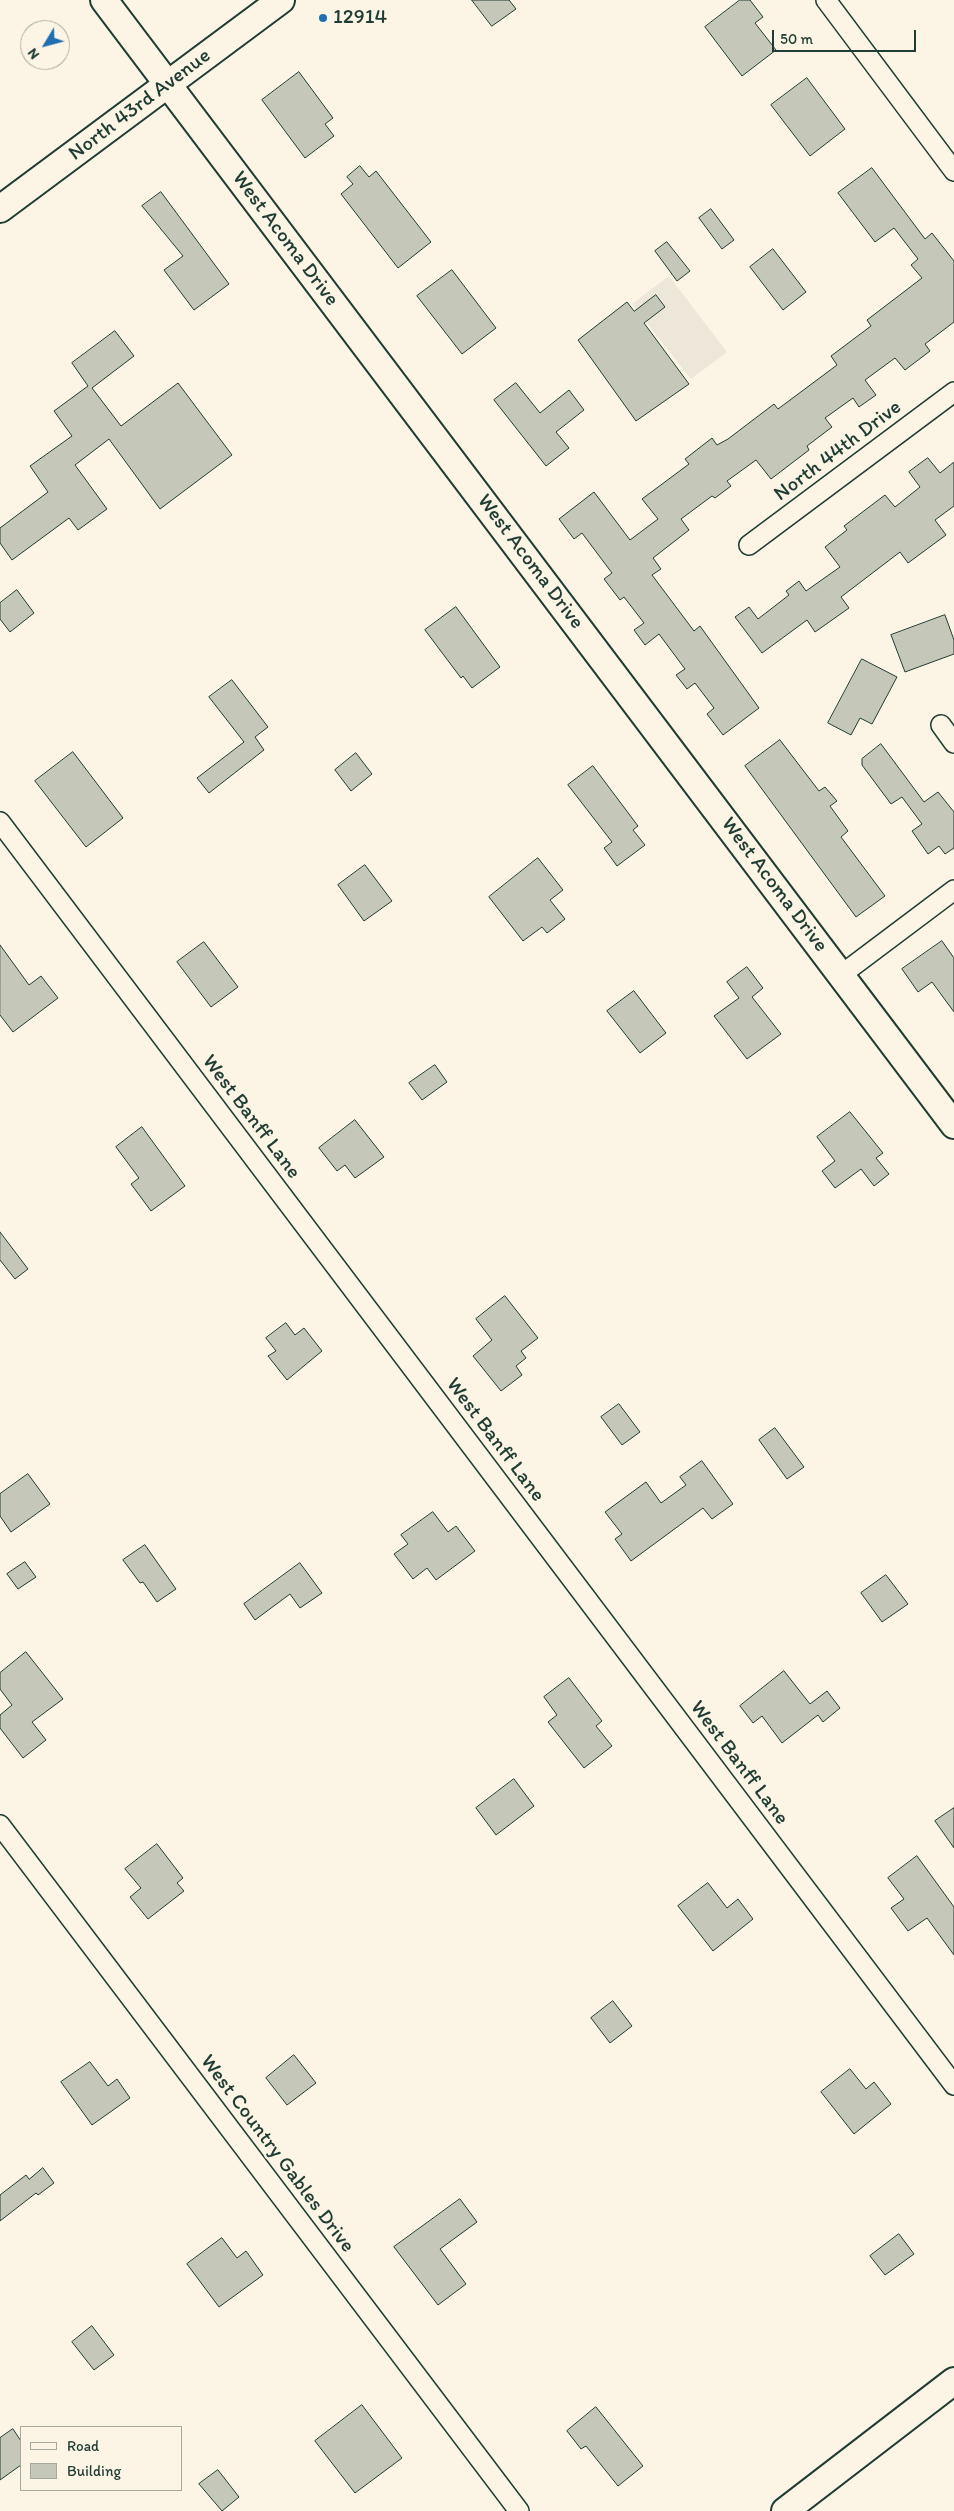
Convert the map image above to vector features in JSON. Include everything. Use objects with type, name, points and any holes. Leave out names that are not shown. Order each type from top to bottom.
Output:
[{"type":"street","name":"West Acoma Drive","points":[[104,0],[954,1126]]},
{"type":"street","name":"North 43rd Avenue","points":[[0,209],[280,0]]},
{"type":"street","points":[[826,0],[954,171]]},
{"type":"street","name":"North 44th Drive","points":[[749,545],[954,392]]},
{"type":"street","points":[[940,726],[954,743]]},
{"type":"street","name":"West Banff Lane","points":[[0,822],[954,2085]]},
{"type":"street","points":[[841,975],[954,890]]},
{"type":"street","name":"West Country Gables Drive","points":[[0,1825],[518,2511]]},
{"type":"street","points":[[785,2511],[954,2381]]},
{"type":"shaded area","points":[[669,276],[727,352],[691,379],[632,304]]},
{"type":"building","points":[[472,0],[509,0],[516,9],[492,26]]},
{"type":"building","points":[[740,0],[750,0],[763,17],[755,23],[776,50],[742,76],[705,27]]},
{"type":"building","points":[[299,72],[333,118],[325,124],[334,136],[305,158],[262,100]]},
{"type":"building","points":[[807,78],[845,129],[810,156],[771,105]]},
{"type":"building","points":[[360,166],[369,177],[376,171],[431,242],[398,268],[341,194],[353,184],[347,177]]},
{"type":"building","points":[[872,168],[925,239],[932,233],[954,261],[954,322],[925,344],[930,351],[905,370],[895,358],[865,380],[876,395],[859,407],[853,398],[825,418],[832,427],[807,446],[809,450],[771,479],[756,460],[727,481],[731,486],[715,498],[712,496],[681,519],[689,530],[653,558],[661,569],[652,575],[694,631],[700,626],[759,708],[723,735],[707,714],[714,708],[695,683],[687,689],[676,675],[685,669],[659,634],[645,645],[634,630],[644,623],[624,597],[620,600],[604,579],[612,573],[582,533],[574,539],[559,519],[594,492],[630,540],[658,519],[642,499],[689,464],[685,459],[712,438],[717,445],[728,439],[774,404],[778,409],[837,365],[831,356],[871,326],[867,320],[922,278],[911,265],[918,259],[894,228],[875,242],[838,193]]},
{"type":"building","points":[[161,192],[229,284],[194,310],[164,270],[183,256],[142,206]]},
{"type":"building","points":[[711,209],[734,240],[722,249],[699,218]]},
{"type":"building","points":[[667,242],[690,271],[677,281],[655,251]]},
{"type":"building","points":[[773,249],[806,292],[783,310],[750,267]]},
{"type":"building","points":[[452,270],[496,328],[462,354],[417,296]]},
{"type":"building","points":[[656,295],[665,307],[644,323],[689,384],[636,421],[578,340],[627,302],[634,311]]},
{"type":"building","points":[[115,331],[134,356],[92,388],[121,426],[178,383],[232,455],[160,509],[109,439],[75,465],[107,509],[78,530],[69,518],[12,560],[0,543],[0,528],[48,492],[30,466],[72,436],[54,411],[88,386],[72,363]]},
{"type":"building","points":[[516,383],[540,413],[569,390],[584,410],[556,432],[569,448],[546,466],[494,400]]},
{"type":"building","points":[[928,458],[940,473],[954,462],[954,506],[935,520],[946,535],[908,563],[900,552],[841,597],[849,608],[815,632],[807,620],[762,653],[735,617],[749,607],[758,619],[789,595],[786,591],[799,581],[806,591],[840,567],[825,547],[847,530],[844,526],[885,495],[895,507],[920,487],[909,472]]},
{"type":"building","points":[[17,590],[34,613],[10,632],[0,619],[0,603]]},
{"type":"building","points":[[456,607],[500,667],[472,688],[463,676],[461,678],[425,630]]},
{"type":"building","points":[[945,615],[954,640],[954,654],[905,672],[891,635]]},
{"type":"building","points":[[862,659],[897,677],[872,724],[860,718],[851,735],[828,723]]},
{"type":"building","points":[[232,680],[268,727],[255,737],[264,750],[209,793],[197,778],[244,742],[209,697]]},
{"type":"building","points":[[780,740],[819,791],[825,787],[837,801],[830,806],[848,831],[841,837],[885,896],[856,917],[745,766]]},
{"type":"building","points":[[881,744],[924,802],[938,792],[954,812],[954,848],[945,854],[939,846],[928,854],[912,831],[922,824],[902,797],[891,804],[862,765],[862,759]]},
{"type":"building","points":[[73,752],[123,818],[86,847],[35,781]]},
{"type":"building","points":[[356,753],[372,774],[351,791],[335,770]]},
{"type":"building","points":[[593,766],[638,826],[633,830],[645,845],[617,866],[604,848],[612,842],[568,785]]},
{"type":"building","points":[[538,858],[563,890],[550,900],[565,919],[547,933],[542,927],[523,941],[489,897]]},
{"type":"building","points":[[365,865],[392,901],[364,921],[338,885]]},
{"type":"building","points":[[942,941],[954,958],[954,1012],[932,982],[918,992],[902,969]]},
{"type":"building","points":[[204,942],[238,987],[211,1007],[177,962]]},
{"type":"building","points":[[0,945],[29,985],[41,976],[58,998],[13,1032],[0,1015]]},
{"type":"building","points":[[747,967],[763,988],[752,997],[781,1034],[747,1059],[714,1016],[739,998],[727,982]]},
{"type":"building","points":[[634,991],[666,1033],[640,1053],[607,1011]]},
{"type":"building","points":[[435,1065],[447,1082],[422,1100],[409,1083]]},
{"type":"building","points":[[850,1112],[883,1153],[876,1158],[889,1174],[874,1186],[861,1169],[835,1188],[822,1171],[835,1161],[817,1137]]},
{"type":"building","points":[[355,1120],[384,1157],[355,1178],[345,1165],[337,1171],[319,1148]]},
{"type":"building","points":[[142,1127],[185,1186],[151,1211],[131,1184],[139,1178],[116,1147]]},
{"type":"building","points":[[0,1232],[28,1269],[15,1279],[0,1260]]},
{"type":"building","points":[[505,1296],[538,1338],[521,1351],[526,1358],[516,1366],[522,1375],[501,1391],[473,1356],[492,1340],[476,1319]]},
{"type":"building","points":[[286,1323],[295,1335],[304,1328],[322,1351],[287,1380],[268,1356],[276,1351],[266,1338]]},
{"type":"building","points":[[619,1404],[640,1432],[622,1445],[601,1417]]},
{"type":"building","points":[[775,1428],[804,1467],[787,1479],[759,1440]]},
{"type":"building","points":[[702,1461],[733,1504],[712,1519],[703,1508],[631,1561],[615,1539],[622,1534],[605,1512],[646,1482],[661,1503],[686,1485],[680,1477]]},
{"type":"building","points":[[28,1474],[50,1504],[11,1532],[0,1516],[0,1494]]},
{"type":"building","points":[[433,1512],[448,1532],[456,1526],[475,1551],[436,1580],[427,1568],[413,1579],[394,1554],[408,1544],[401,1535]]},
{"type":"building","points":[[145,1545],[176,1589],[157,1602],[143,1582],[140,1583],[123,1560]]},
{"type":"building","points":[[25,1562],[36,1577],[18,1589],[7,1574]]},
{"type":"building","points":[[300,1563],[322,1593],[300,1608],[290,1594],[255,1620],[244,1604]]},
{"type":"building","points":[[886,1575],[908,1604],[882,1622],[861,1593]]},
{"type":"building","points":[[26,1652],[63,1699],[32,1722],[46,1740],[23,1758],[0,1728],[0,1715],[12,1705],[0,1689],[0,1673]]},
{"type":"building","points":[[784,1671],[810,1704],[827,1691],[840,1708],[823,1722],[818,1715],[782,1743],[762,1716],[753,1723],[740,1706]]},
{"type":"building","points":[[569,1678],[602,1721],[596,1726],[612,1746],[584,1768],[548,1722],[557,1715],[544,1697]]},
{"type":"building","points":[[514,1779],[534,1806],[496,1835],[476,1808]]},
{"type":"building","points":[[954,1808],[954,1848],[935,1821]]},
{"type":"building","points":[[157,1844],[183,1878],[177,1883],[184,1891],[148,1919],[130,1897],[141,1888],[125,1869]]},
{"type":"building","points":[[917,1856],[954,1907],[954,1955],[927,1918],[908,1931],[891,1908],[904,1899],[888,1878]]},
{"type":"building","points":[[708,1883],[727,1908],[738,1899],[753,1919],[713,1951],[678,1906]]},
{"type":"building","points":[[613,2001],[632,2026],[610,2043],[591,2018]]},
{"type":"building","points":[[294,2055],[316,2083],[287,2105],[266,2078]]},
{"type":"building","points":[[90,2062],[108,2086],[117,2079],[130,2098],[92,2125],[61,2082]]},
{"type":"building","points":[[850,2069],[866,2089],[874,2082],[891,2104],[854,2134],[821,2092]]},
{"type":"building","points":[[43,2168],[54,2183],[38,2195],[36,2193],[0,2221],[0,2195],[26,2175],[29,2179]]},
{"type":"building","points":[[460,2199],[477,2222],[440,2249],[466,2284],[438,2305],[394,2247]]},
{"type":"building","points":[[899,2234],[914,2254],[885,2275],[870,2256]]},
{"type":"building","points":[[222,2238],[237,2258],[246,2251],[263,2275],[219,2307],[187,2264]]},
{"type":"building","points":[[92,2326],[114,2355],[94,2370],[72,2342]]},
{"type":"building","points":[[362,2405],[402,2458],[355,2493],[315,2441]]},
{"type":"building","points":[[596,2407],[643,2466],[618,2486],[586,2446],[581,2449],[567,2431]]},
{"type":"building","points":[[13,2429],[20,2440],[20,2466],[0,2480],[0,2438]]},
{"type":"building","points":[[218,2470],[239,2497],[222,2511],[199,2484]]},
{"type":"place","name":"12914","points":[[323,18]]}]
